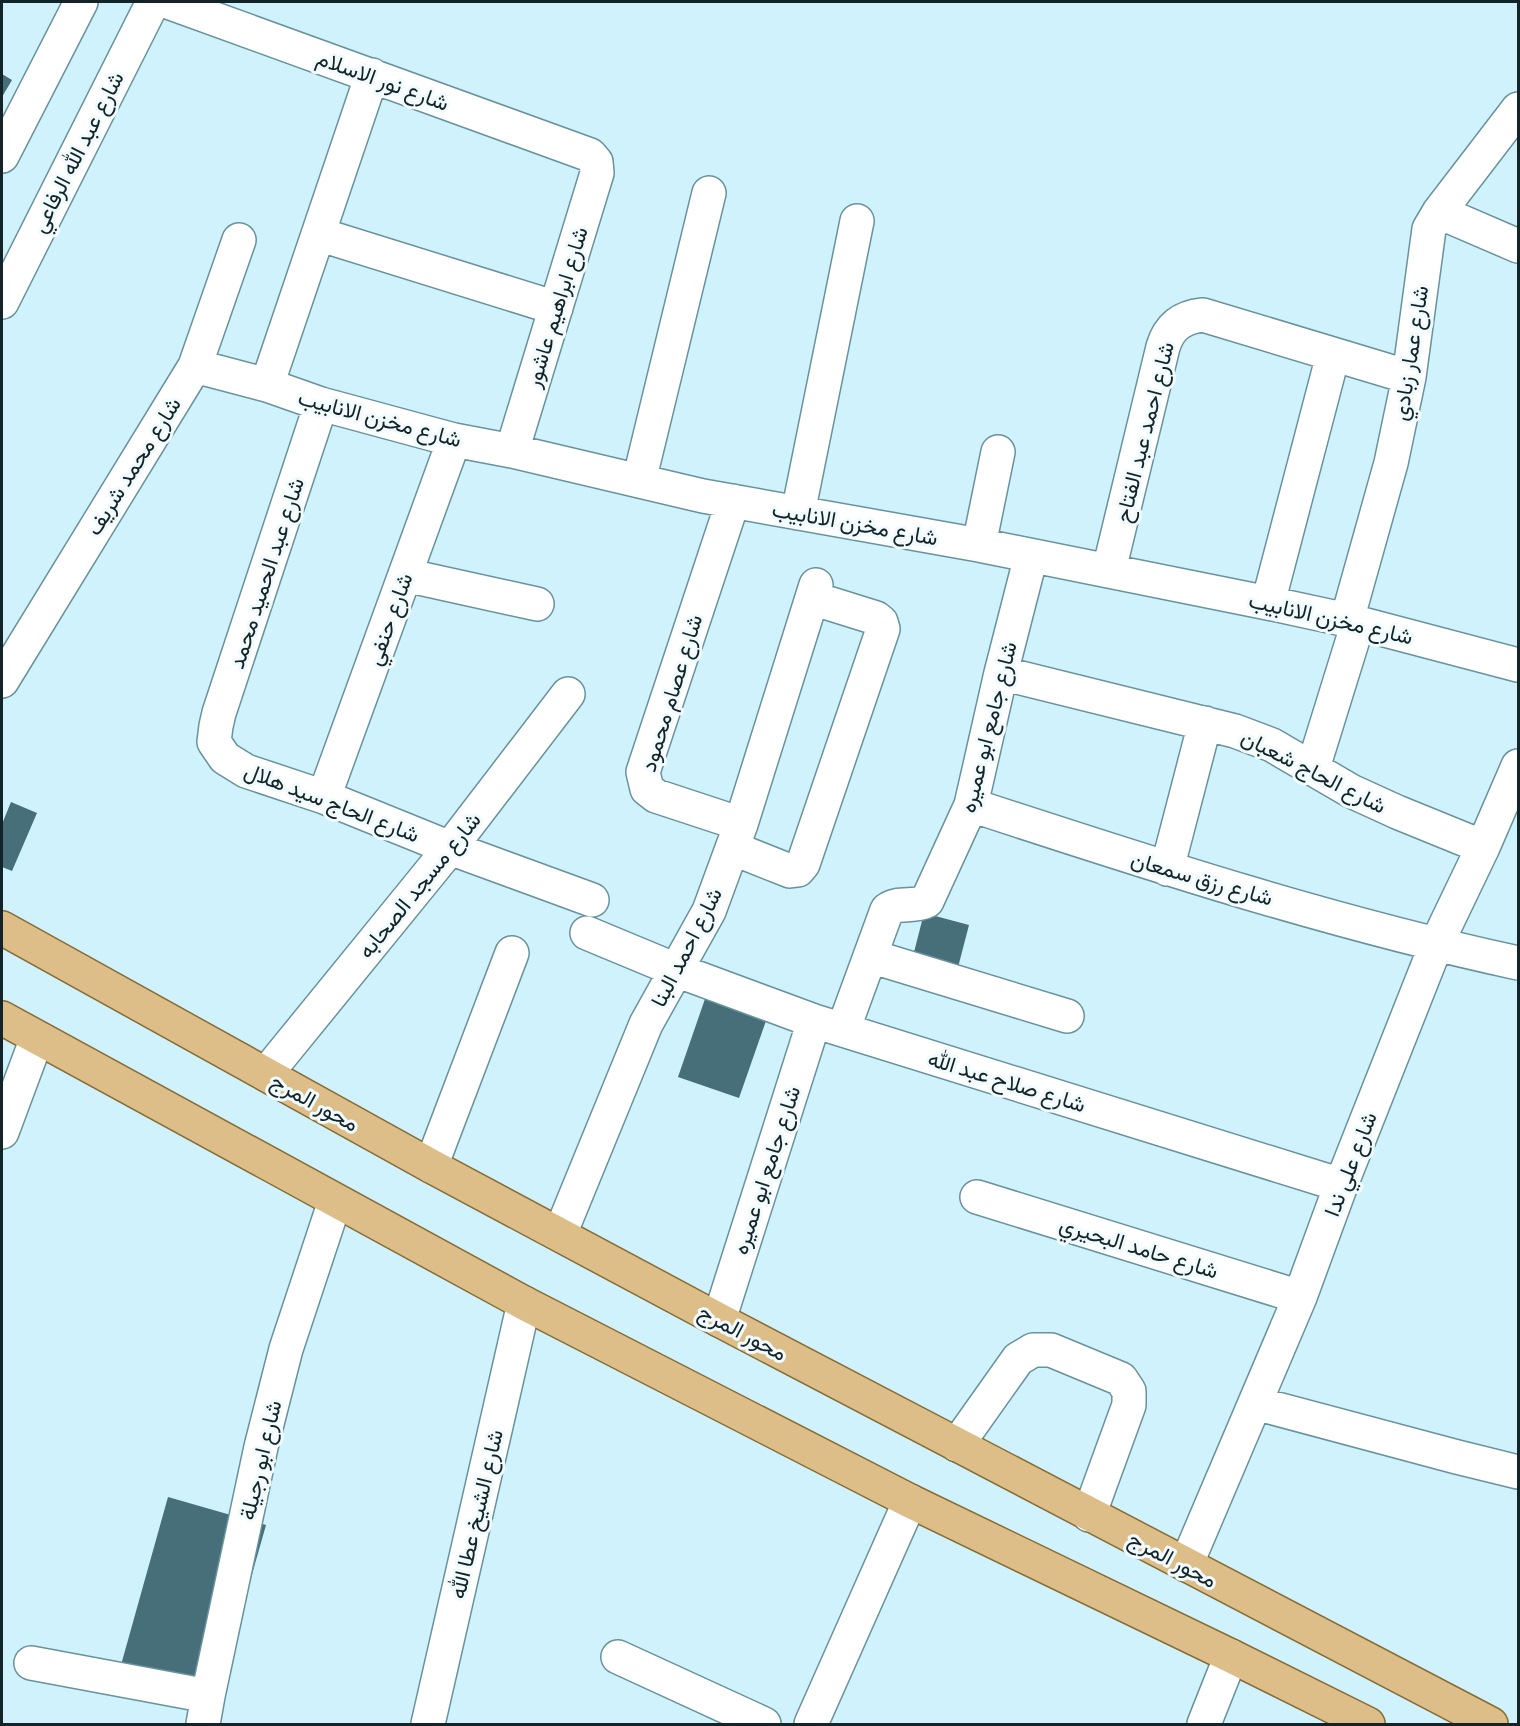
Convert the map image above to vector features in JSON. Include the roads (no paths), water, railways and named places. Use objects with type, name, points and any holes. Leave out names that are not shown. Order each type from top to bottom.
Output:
[{"type":"main road","name":"محور المرج","points":[[2,928],[431,1166],[719,1320],[1491,1725]]},
{"type":"main road","points":[[2,1018],[524,1303],[910,1501],[1368,1725]]},
{"type":"street","points":[[2,156],[81,2]]},
{"type":"street","name":"شارع عبد الله الرفاعي","points":[[2,302],[153,2]]},
{"type":"street","name":"شارع نور الاسلام","points":[[168,2],[590,155],[596,162]]},
{"type":"street","points":[[267,386],[372,75]]},
{"type":"street","name":"شارع عمار زبادي","points":[[1313,768],[1391,463],[1409,377],[1429,230],[1439,212],[1518,108]]},
{"type":"street","name":"شارع ابراهيم عاشور","points":[[512,451],[597,173],[596,162]]},
{"type":"street","points":[[639,481],[709,193]]},
{"type":"street","points":[[1439,212],[1518,246]]},
{"type":"street","points":[[798,513],[857,221]]},
{"type":"street","points":[[318,234],[556,308]]},
{"type":"street","name":"شارع محمد شريف","points":[[2,681],[195,366],[239,240]]},
{"type":"street","name":"شارع احمد عبد الفتاح","points":[[1109,570],[1163,347],[1172,328],[1181,321],[1192,316],[1203,315],[1409,377]]},
{"type":"street","points":[[1268,603],[1333,355]]},
{"type":"street","name":"شارع مخزن الانابيب","points":[[195,366],[321,404],[454,440],[512,451],[703,496],[979,545],[1268,603],[1518,664]]},
{"type":"street","name":"شارع عبد الحميد محمد","points":[[214,742],[219,713],[321,404]]},
{"type":"street","name":"شارع حنفي","points":[[324,797],[454,440]]},
{"type":"street","points":[[979,545],[998,452]]},
{"type":"street","name":"شارع عصام محمود","points":[[733,501],[643,772],[646,789],[656,796],[737,836],[790,871],[798,870],[803,864],[883,629],[881,622],[876,618],[814,592]]},
{"type":"street","name":"شارع جامع ابو عميره","points":[[719,1320],[828,1026],[870,956],[887,910],[896,905],[917,905],[927,901],[971,805],[1031,556]]},
{"type":"street","points":[[405,575],[537,604]]},
{"type":"street","name":"شارع احمد البنا","points":[[560,1234],[646,1024],[709,911],[737,836],[814,592]]},
{"type":"street","name":"شارع الحاج شعبان","points":[[1001,673],[1235,731],[1272,745],[1351,791],[1483,847]]},
{"type":"street","name":"شارع مسجد الصحابه","points":[[266,1074],[450,848],[568,694]]},
{"type":"street","points":[[1167,869],[1205,723]]},
{"type":"street","name":"شارع الحاج سيد هلال","points":[[214,742],[225,758],[246,771],[324,797],[450,848],[592,900]]},
{"type":"street","name":"شارع علي ندا","points":[[1186,1565],[1300,1297],[1341,1185],[1436,945],[1483,847],[1518,766]]},
{"type":"street","name":"شارع رزق سمعان","points":[[971,805],[1167,869],[1436,945],[1518,963]]},
{"type":"street","name":"شارع صلاح عبد الله","points":[[587,933],[676,970],[828,1026],[1341,1185]]},
{"type":"street","points":[[431,1166],[512,953]]},
{"type":"street","points":[[870,956],[1067,1016]]},
{"type":"street","points":[[2,1132],[37,1038]]},
{"type":"street","name":"شارع حامد البحيري","points":[[977,1197],[1300,1297]]},
{"type":"street","name":"شارع ابو رجيلة","points":[[206,1710],[266,1425],[286,1349],[335,1201]]},
{"type":"street","name":"شارع الشيخ عطا الله","points":[[428,1725],[524,1303]]},
{"type":"street","points":[[957,1445],[1018,1359],[1033,1350],[1051,1350],[1121,1379],[1130,1391],[1130,1405],[1089,1515]]},
{"type":"street","points":[[1255,1403],[1518,1472]]},
{"type":"street","points":[[811,1725],[910,1501]]},
{"type":"street","points":[[1204,1725],[1231,1656]]},
{"type":"street","points":[[618,1657],[764,1725]]},
{"type":"street","points":[[31,1664],[206,1710]]}]
